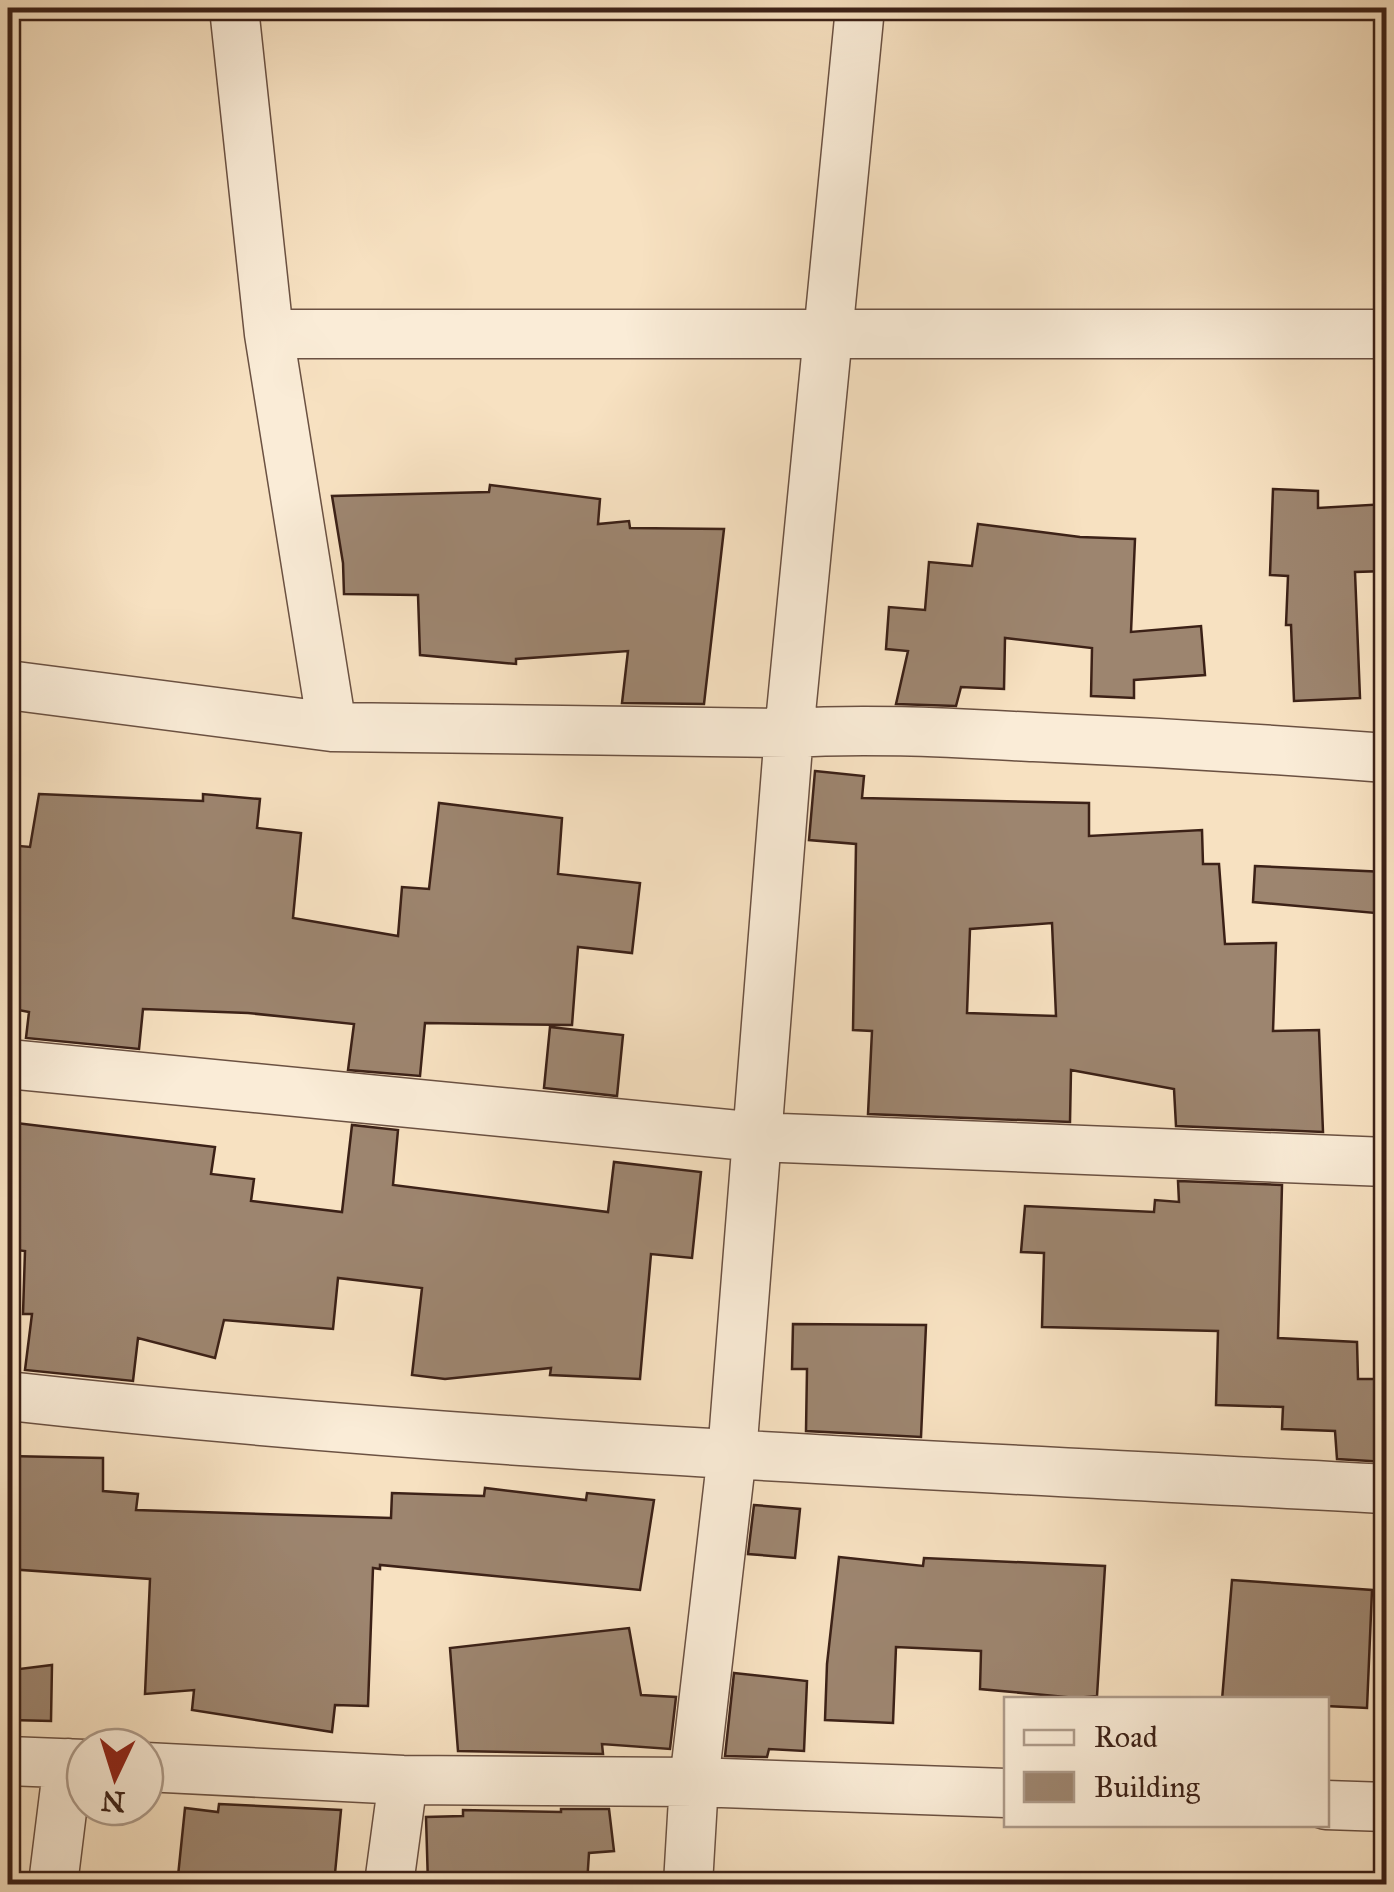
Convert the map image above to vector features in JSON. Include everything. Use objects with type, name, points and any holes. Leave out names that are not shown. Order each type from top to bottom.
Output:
[{"type":"street","points":[[234,8],[269,334],[332,727]]},
{"type":"street","points":[[688,1884],[694,1782],[732,1454],[789,733],[860,8]]},
{"type":"street","points":[[269,334],[1386,334]]},
{"type":"street","points":[[8,685],[332,727],[913,731],[1202,744],[1386,758]]},
{"type":"street","points":[[8,1064],[758,1137],[1386,1162]]},
{"type":"street","points":[[8,1396],[168,1414],[732,1454],[1386,1489]]},
{"type":"street","points":[[8,1761],[65,1764]]},
{"type":"street","points":[[165,1768],[403,1780],[694,1782],[1004,1794]]},
{"type":"street","points":[[389,1884],[403,1780]]},
{"type":"street","points":[[1329,1805],[1386,1807]]},
{"type":"street","points":[[53,1884],[65,1821]]},
{"type":"building","points":[[490,485],[600,499],[598,524],[629,521],[630,528],[724,529],[704,704],[622,703],[628,651],[516,659],[516,664],[420,655],[418,595],[344,594],[332,496],[489,492]]},
{"type":"building","points":[[1273,489],[1318,491],[1318,508],[1386,504],[1386,571],[1355,572],[1360,698],[1294,701],[1291,625],[1286,625],[1288,576],[1270,575]]},
{"type":"building","points":[[978,524],[1080,537],[1135,539],[1131,632],[1201,626],[1205,675],[1134,680],[1134,698],[1091,696],[1092,648],[1005,638],[1004,689],[961,687],[956,706],[896,704],[908,651],[886,649],[889,607],[925,610],[929,562],[972,566]]},
{"type":"building","points":[[815,771],[864,776],[862,798],[1089,803],[1089,836],[1202,830],[1203,864],[1219,864],[1225,944],[1276,943],[1273,1031],[1319,1030],[1323,1132],[1176,1126],[1174,1089],[1071,1070],[1070,1122],[868,1114],[872,1031],[853,1030],[856,844],[809,840]],"holes":[[[1052,923],[1056,1016],[967,1013],[970,929]]]},
{"type":"building","points":[[39,794],[203,801],[203,794],[260,799],[257,828],[301,833],[293,918],[398,936],[402,887],[429,889],[439,803],[562,818],[558,874],[640,883],[632,953],[578,947],[572,1025],[425,1023],[420,1076],[348,1070],[354,1024],[248,1013],[143,1009],[139,1049],[26,1038],[29,1012],[8,1008],[8,845],[30,847]]},
{"type":"building","points":[[1255,866],[1386,872],[1386,914],[1253,902]]},
{"type":"building","points":[[550,1027],[623,1035],[617,1096],[544,1088]]},
{"type":"building","points":[[8,1124],[215,1147],[211,1174],[254,1179],[251,1201],[342,1212],[352,1125],[398,1130],[393,1185],[608,1212],[614,1162],[701,1172],[692,1258],[651,1254],[640,1379],[550,1375],[551,1368],[445,1379],[412,1375],[422,1288],[338,1278],[333,1329],[224,1320],[215,1358],[138,1338],[133,1381],[25,1370],[32,1314],[23,1314],[25,1251],[8,1249]]},
{"type":"building","points":[[1178,1181],[1282,1185],[1278,1338],[1357,1342],[1358,1379],[1386,1379],[1386,1462],[1337,1459],[1335,1431],[1282,1429],[1283,1407],[1216,1405],[1218,1331],[1042,1327],[1044,1253],[1021,1252],[1025,1206],[1154,1212],[1155,1200],[1179,1202]]},
{"type":"building","points":[[793,1324],[926,1325],[921,1437],[806,1431],[807,1369],[792,1369]]},
{"type":"building","points":[[8,1456],[103,1458],[103,1491],[138,1494],[136,1510],[391,1518],[392,1493],[484,1496],[485,1488],[586,1500],[587,1493],[654,1500],[640,1590],[380,1565],[380,1569],[373,1568],[368,1706],[335,1705],[332,1732],[192,1710],[194,1690],[145,1694],[150,1579],[8,1569]]},
{"type":"building","points":[[754,1505],[800,1509],[795,1558],[748,1554]]},
{"type":"building","points":[[839,1557],[923,1566],[924,1558],[1105,1566],[1097,1696],[980,1689],[981,1651],[896,1647],[893,1723],[825,1720]]},
{"type":"building","points":[[1232,1580],[1372,1590],[1367,1708],[1329,1706],[1329,1697],[1222,1697]]},
{"type":"building","points":[[629,1628],[641,1695],[676,1697],[670,1749],[602,1744],[603,1754],[458,1751],[450,1648]]},
{"type":"building","points":[[52,1665],[51,1721],[10,1720],[11,1670]]},
{"type":"building","points":[[734,1673],[807,1681],[804,1751],[769,1749],[767,1757],[725,1756]]},
{"type":"building","points":[[219,1804],[341,1810],[334,1884],[213,1884],[212,1879],[178,1876],[185,1808],[218,1812]]},
{"type":"building","points":[[609,1809],[614,1851],[589,1853],[587,1884],[428,1884],[426,1817],[463,1816],[463,1810]]}]
